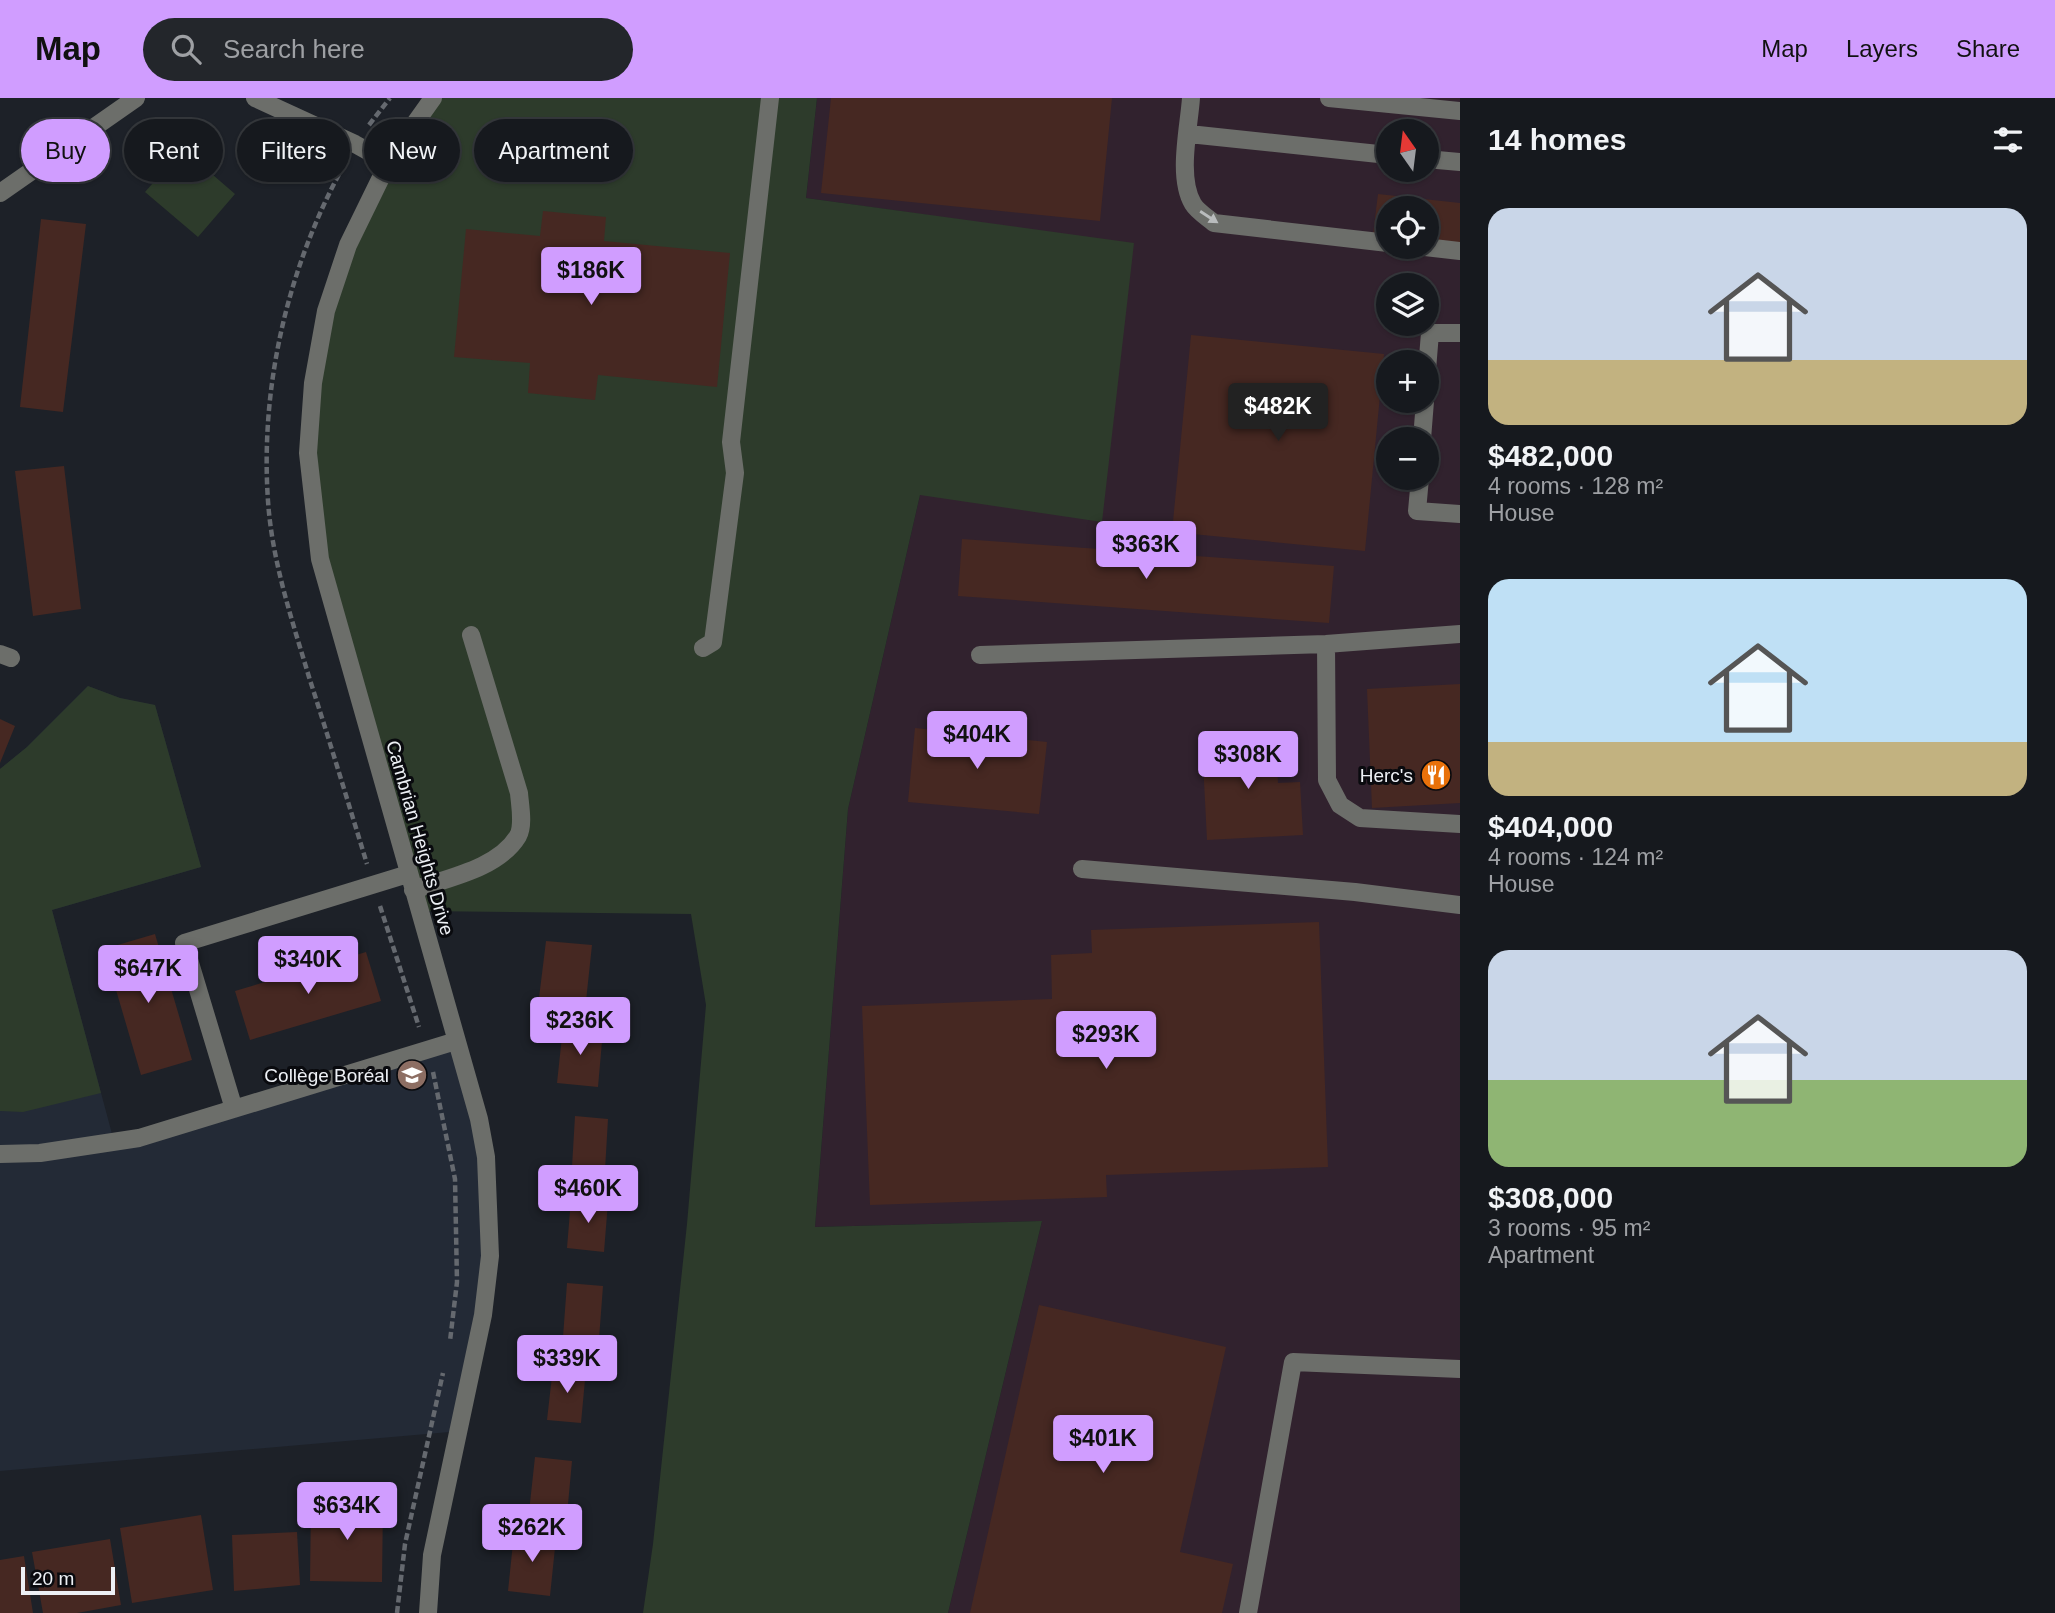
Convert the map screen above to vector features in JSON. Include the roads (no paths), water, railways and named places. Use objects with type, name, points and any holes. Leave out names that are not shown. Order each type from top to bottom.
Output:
[{"type":"street","points":[[0,193],[135,98]]},
{"type":"street","points":[[255,98],[364,149]]},
{"type":"street","name":"Cambrian Heights Drive","points":[[418,119],[433,98]]},
{"type":"street","points":[[703,648],[713,642],[735,472],[731,442],[770,98]]},
{"type":"street","points":[[1191,98],[1186,184],[1193,205],[1214,223],[1376,242]]},
{"type":"street","points":[[1329,98],[1460,111]]},
{"type":"street","points":[[1189,134],[1376,154]]},
{"type":"street","points":[[1439,160],[1460,162]]},
{"type":"street","name":"Cambrian Heights Drive","points":[[379,182],[348,245],[326,311],[313,383],[308,453],[320,559],[479,1119],[486,1157],[490,1256],[483,1315],[432,1555],[428,1613]]},
{"type":"street","points":[[1439,249],[1460,251]]},
{"type":"street","points":[[1429,350],[1430,333],[1460,333]]},
{"type":"street","points":[[1419,490],[1417,511],[1460,514]]},
{"type":"street","points":[[980,655],[1325,645],[1460,634]]},
{"type":"street","points":[[234,1109],[184,943],[374,885],[411,882],[481,866],[503,852],[519,834],[519,793],[471,635]]},
{"type":"street","points":[[1325,645],[1327,780],[1340,805],[1360,818],[1460,824]]},
{"type":"street","points":[[1082,869],[1355,892],[1460,905]]},
{"type":"street","points":[[0,1154],[40,1153],[138,1138],[456,1041]]},
{"type":"street","points":[[1248,1613],[1293,1362],[1460,1368]]},
{"type":"place","name":"Herc's","points":[[1436,775]]},
{"type":"place","name":"Collège Boréal","points":[[412,1075]]}]
